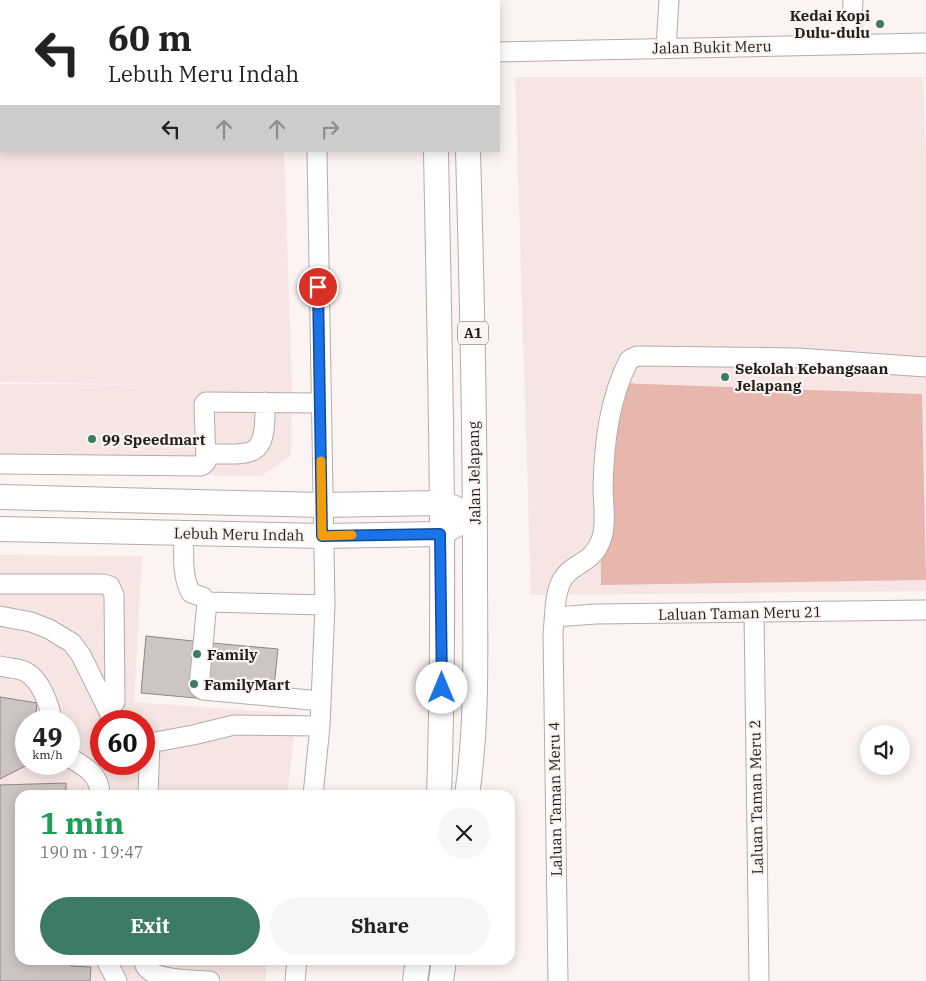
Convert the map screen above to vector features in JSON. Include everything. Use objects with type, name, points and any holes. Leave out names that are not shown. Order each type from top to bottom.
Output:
[{"type":"main road","name":"A1","points":[[436,152],[442,688],[439,790]]},
{"type":"main road","name":"Jalan Jelapang","points":[[468,152],[475,514],[475,701],[472,766],[468,790]]},
{"type":"main road","points":[[398,504],[422,489],[440,464]]},
{"type":"main road","name":"Lebuh Meru Indah","points":[[0,498],[322,505],[440,503],[475,514]]},
{"type":"main road","name":"Lebuh Meru Indah","points":[[0,529],[322,536],[440,534],[475,514]]},
{"type":"main road","points":[[415,981],[417,965]]},
{"type":"main road","points":[[441,981],[443,965]]},
{"type":"street","points":[[666,48],[670,0]]},
{"type":"street","points":[[851,44],[853,0]]},
{"type":"street","name":"Jalan Bukit Meru","points":[[500,52],[926,43]]},
{"type":"street","points":[[314,790],[320,726],[325,605],[322,536],[317,152]]},
{"type":"street","name":"Laluan Taman Meru 4","points":[[558,981],[552,643],[562,580],[572,569],[586,562],[596,551],[602,538],[604,466],[609,416],[629,360],[637,356],[798,358],[926,367]]},
{"type":"street","points":[[206,454],[243,454],[256,450],[264,440],[266,431],[265,402]]},
{"type":"street","points":[[0,464],[200,466],[206,463],[205,403],[320,403]]},
{"type":"street","points":[[184,532],[184,574],[187,585],[191,592],[203,597],[207,602],[200,687],[203,690],[321,701]]},
{"type":"street","points":[[0,584],[103,584],[110,586],[114,595],[115,702],[113,710]]},
{"type":"street","points":[[207,602],[325,605]]},
{"type":"street","name":"Laluan Taman Meru 21","points":[[555,617],[596,614],[926,610]]},
{"type":"street","name":"Laluan Taman Meru 2","points":[[754,613],[759,981]]},
{"type":"street","points":[[0,616],[31,622],[49,629],[72,643],[81,655],[108,710]]},
{"type":"street","points":[[0,666],[25,671],[40,687],[50,705],[51,710]]},
{"type":"street","points":[[155,741],[193,735],[234,725],[320,726]]},
{"type":"street","points":[[80,764],[89,769],[100,784],[100,790]]},
{"type":"street","points":[[148,775],[148,790]]},
{"type":"street","points":[[109,965],[117,981]]},
{"type":"street","points":[[146,965],[147,970],[158,978],[210,981]]},
{"type":"street","points":[[295,981],[297,965]]},
{"type":"shaded area","name":"Sekolah Kebangsaan Jelapang","points":[[515,77],[923,77],[926,163],[926,591],[531,595]]},
{"type":"shaded area","points":[[0,152],[284,152],[292,387],[291,456],[261,476],[0,473],[0,384],[176,385],[0,382]]},
{"type":"shaded area","points":[[615,383],[922,394],[926,580],[601,585],[600,422]]},
{"type":"shaded area","points":[[0,555],[142,556],[134,702],[297,714],[288,790],[15,790],[15,965],[267,965],[265,981],[0,981]]},
{"type":"building","points":[[146,636],[212,643],[207,699],[141,693]]},
{"type":"building","points":[[212,643],[278,649],[272,706],[207,699]]},
{"type":"building","points":[[0,697],[37,703],[36,710],[15,710],[15,771],[0,779]]},
{"type":"building","points":[[66,783],[66,790],[15,790],[15,965],[91,967],[90,981],[0,981],[0,785]]},
{"type":"slow traffic","points":[[321,461],[322,536],[352,535]]},
{"type":"place","name":"Kedai Kopi Dulu-dulu","points":[[880,24]]},
{"type":"place","name":"Sekolah Kebangsaan Jelapang","points":[[725,377]]},
{"type":"place","name":"99 Speedmart","points":[[92,439]]},
{"type":"place","name":"Family","points":[[197,654]]},
{"type":"place","name":"FamilyMart","points":[[194,684]]},
{"type":"route","points":[[318,287],[322,536],[440,534],[442,688]]}]
